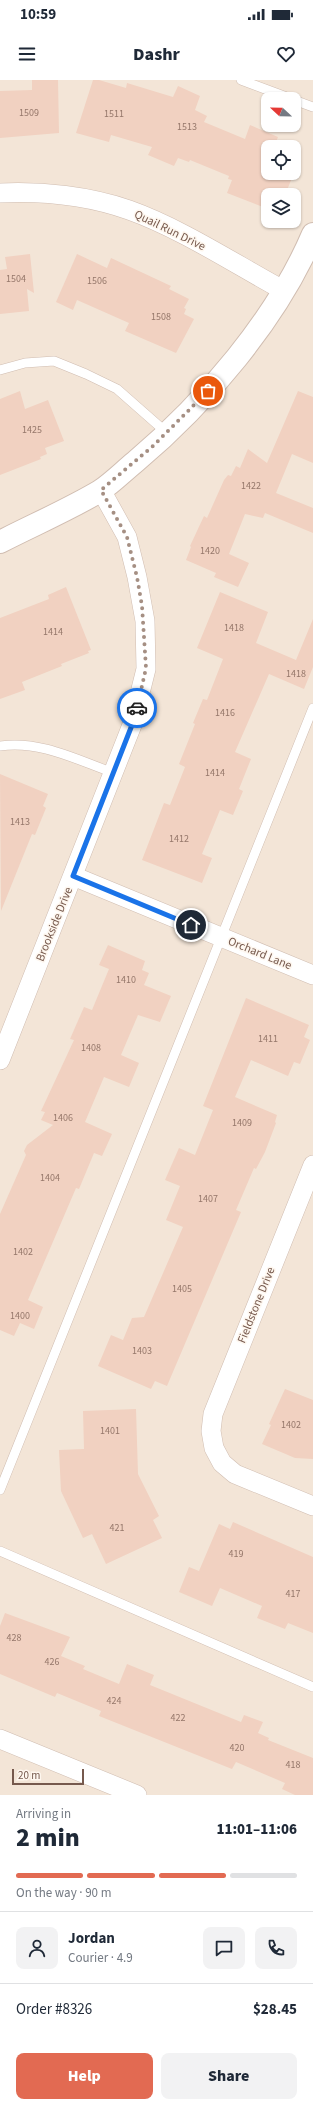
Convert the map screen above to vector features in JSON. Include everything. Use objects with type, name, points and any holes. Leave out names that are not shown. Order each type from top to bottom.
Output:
[{"type":"street","name":"Quail Run Drive","points":[[0,193],[55,194],[96,201],[128,210],[158,222],[283,290]]},
{"type":"street","points":[[0,542],[101,490],[167,432],[218,380],[257,330],[283,290],[313,234]]},
{"type":"street","name":"Brookside Drive","points":[[0,1060],[132,725],[146,668],[145,621],[137,577],[127,537],[101,490]]},
{"type":"street","name":"Orchard Lane","points":[[73,876],[313,975]]},
{"type":"street","name":"Fieldstone Drive","points":[[313,1165],[213,1414],[211,1431],[214,1448],[222,1463],[235,1474],[313,1506]]},
{"type":"street","points":[[0,1739],[137,1795]]},
{"type":"lane","points":[[241,80],[274,92]]},
{"type":"lane","points":[[301,102],[313,107]]},
{"type":"lane","points":[[0,370],[25,363],[54,361],[80,371],[117,389],[167,432]]},
{"type":"lane","points":[[0,1490],[313,708]]},
{"type":"lane","points":[[0,746],[16,744],[36,745],[114,773]]},
{"type":"lane","points":[[0,1551],[313,1687]]},
{"type":"shaded area","points":[[0,80],[313,80],[313,1795],[0,1795]]},
{"type":"building","points":[[32,80],[58,80],[59,133],[0,138],[0,91],[32,90]]},
{"type":"building","points":[[93,80],[99,80],[126,88],[127,83],[173,97],[178,86],[200,96],[195,110],[207,116],[204,122],[245,139],[250,125],[261,130],[261,132],[266,132],[278,137],[277,140],[261,140],[261,180],[291,180],[288,188],[261,188],[261,206],[227,193],[232,180],[228,179],[229,176],[190,160],[189,162],[178,158],[174,166],[148,155],[152,147],[111,135],[109,142],[76,133]]},
{"type":"building","points":[[30,254],[34,293],[27,289],[29,311],[0,314],[0,270],[7,269],[5,257]]},
{"type":"building","points":[[77,254],[107,268],[111,258],[171,286],[169,289],[189,299],[184,308],[186,309],[184,314],[194,319],[176,353],[125,331],[129,323],[77,300],[73,310],[56,302]]},
{"type":"building","points":[[20,391],[25,409],[48,400],[64,441],[45,448],[47,454],[40,457],[41,459],[0,475],[0,399]]},
{"type":"building","points":[[298,391],[313,397],[313,463],[292,454],[276,493],[313,508],[313,533],[265,513],[263,518],[245,514],[229,554],[249,563],[238,587],[214,577],[216,573],[186,560],[191,547],[190,546],[204,516],[207,518],[224,480],[228,475],[231,476],[236,466],[240,468],[248,449],[267,463]]},
{"type":"building","points":[[66,587],[91,650],[88,651],[89,653],[61,664],[62,666],[22,682],[25,690],[0,699],[0,618],[49,599],[48,595]]},
{"type":"building","points":[[220,592],[268,612],[256,643],[296,660],[313,619],[313,667],[304,689],[269,674],[235,752],[251,759],[239,789],[243,791],[233,815],[220,810],[202,854],[212,858],[202,883],[142,860],[164,803],[170,805],[185,767],[179,764],[195,724],[193,723],[203,699],[207,700],[223,659],[197,648]]},
{"type":"building","points":[[0,774],[48,794],[43,806],[46,808],[35,835],[32,834],[1,911]]},
{"type":"building","points":[[108,945],[145,961],[142,970],[149,973],[144,985],[171,996],[160,1022],[138,1015],[121,1055],[139,1063],[129,1087],[104,1077],[85,1122],[112,1134],[102,1156],[94,1153],[79,1189],[76,1188],[28,1300],[43,1307],[34,1329],[20,1323],[14,1336],[0,1330],[0,1214],[26,1155],[24,1151],[27,1145],[53,1125],[41,1120],[45,1112],[41,1111],[74,1040],[70,1039],[84,1007],[92,1010],[109,969],[99,965]]},
{"type":"building","points":[[246,998],[309,1025],[304,1037],[310,1040],[300,1064],[294,1062],[288,1076],[251,1060],[235,1097],[277,1115],[276,1123],[265,1152],[256,1169],[254,1168],[236,1210],[241,1212],[167,1386],[155,1381],[151,1389],[98,1366],[111,1335],[123,1340],[132,1318],[144,1317],[183,1227],[166,1220],[180,1186],[165,1180],[179,1148],[195,1155],[213,1110],[203,1106]]},
{"type":"building","points":[[285,1389],[313,1400],[313,1459],[295,1458],[262,1444],[271,1425],[269,1424]]},
{"type":"building","points":[[136,1409],[138,1474],[159,1516],[153,1520],[162,1538],[106,1564],[92,1534],[83,1538],[61,1491],[59,1450],[84,1449],[83,1411]]},
{"type":"building","points":[[233,1522],[313,1557],[313,1633],[288,1623],[285,1629],[257,1618],[262,1606],[220,1588],[212,1606],[179,1592],[189,1567],[199,1571],[219,1524],[230,1529]]},
{"type":"building","points":[[5,1613],[70,1637],[61,1656],[85,1666],[83,1669],[119,1684],[127,1664],[154,1675],[150,1685],[241,1722],[244,1715],[263,1722],[258,1733],[269,1738],[268,1740],[313,1758],[313,1795],[295,1795],[282,1789],[285,1783],[236,1762],[232,1769],[99,1716],[101,1711],[57,1693],[55,1697],[0,1674],[0,1626]]},
{"type":"way so far","points":[[137,708],[146,668],[145,621],[137,577],[127,537],[101,490],[153,446],[208,391]]},
{"type":"route","points":[[137,708],[132,725],[73,876],[191,925]]}]
